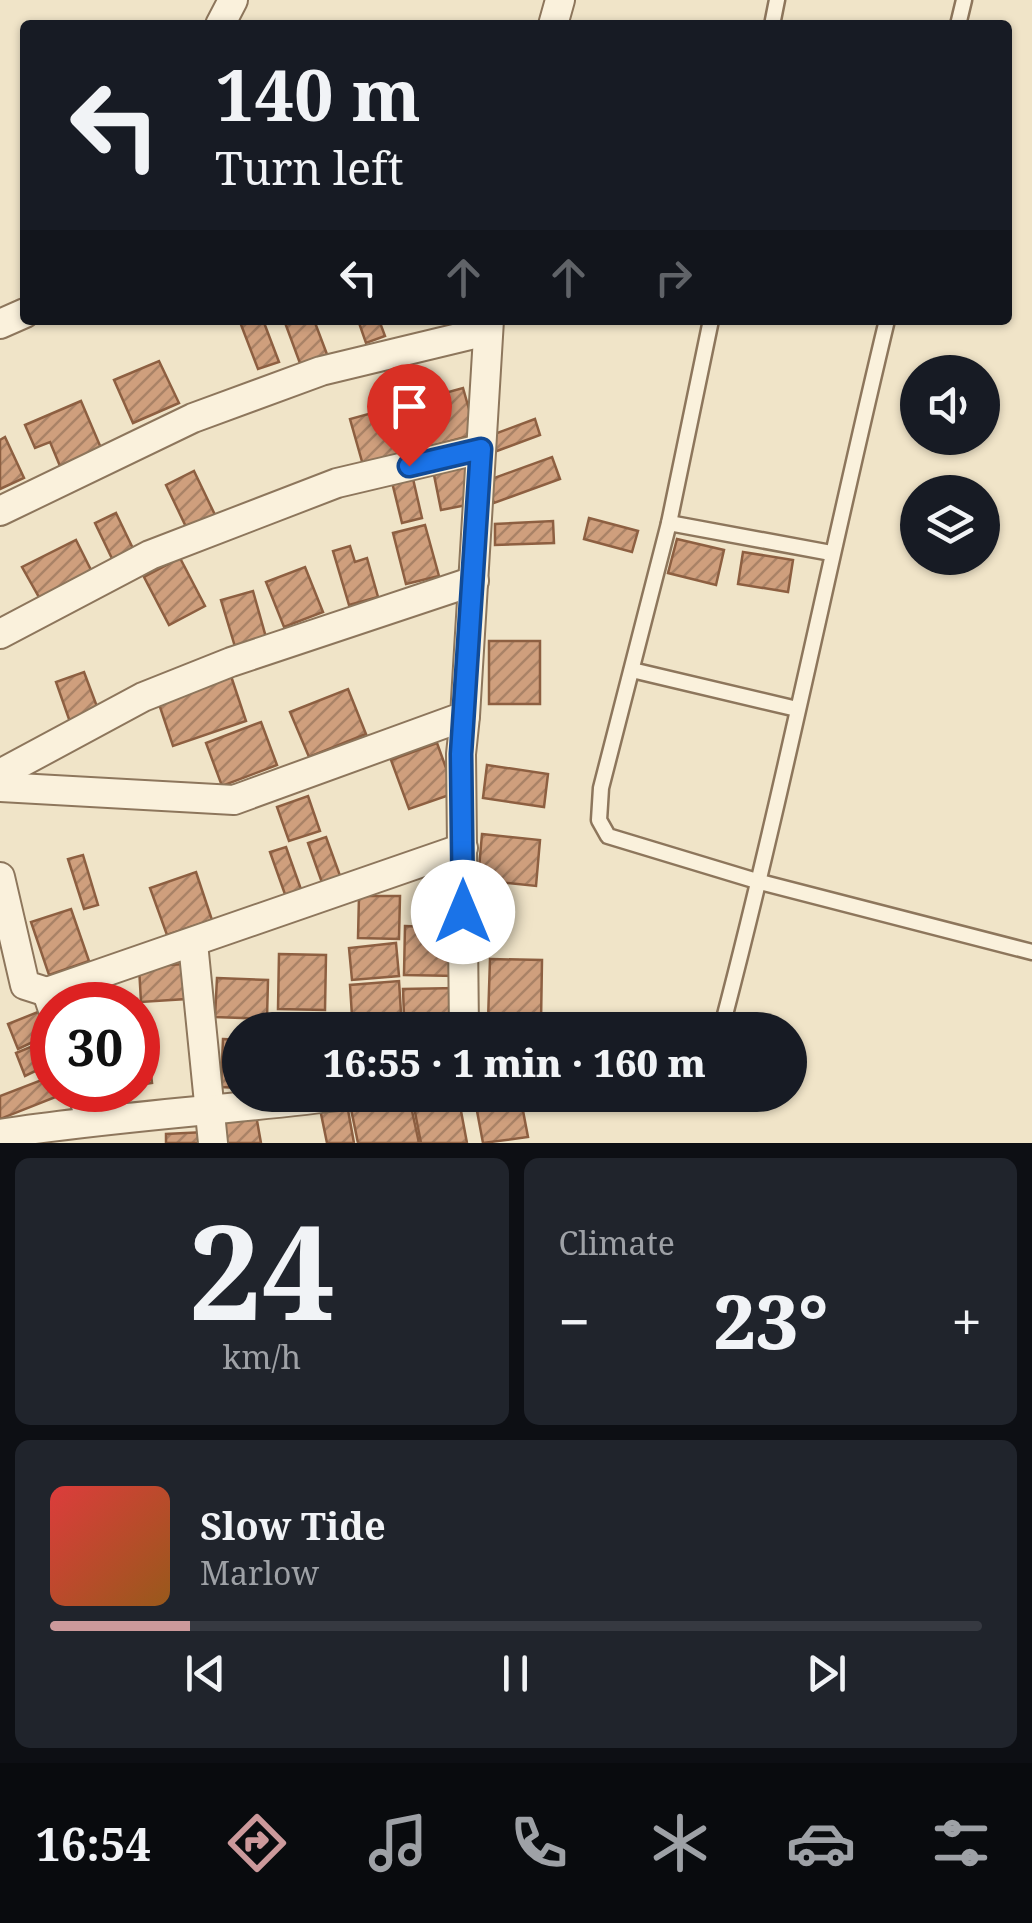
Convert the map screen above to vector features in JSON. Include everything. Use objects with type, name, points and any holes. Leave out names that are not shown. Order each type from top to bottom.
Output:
[{"type":"street","points":[[0,511],[193,418],[321,371],[488,325],[461,754],[464,1012]]},
{"type":"street","points":[[0,634],[150,555],[336,483],[481,449]]},
{"type":"street","points":[[0,774],[144,696],[231,662],[474,582]]},
{"type":"street","points":[[0,786],[234,800],[465,716]]},
{"type":"street","points":[[93,982],[463,848]]},
{"type":"street","points":[[0,877],[25,985],[30,988]]},
{"type":"street","points":[[193,943],[213,1143]]},
{"type":"street","points":[[0,1134],[91,1120],[222,1110]]},
{"type":"street","points":[[88,1112],[91,1120]]},
{"type":"lane","points":[[710,325],[669,523],[599,804],[599,820],[608,836],[760,882],[1032,952]]},
{"type":"lane","points":[[727,1012],[760,882],[830,553],[886,325]]},
{"type":"lane","points":[[669,523],[830,553]]},
{"type":"lane","points":[[632,670],[797,709]]},
{"type":"building","points":[[241,325],[265,325],[279,362],[258,369]]},
{"type":"building","points":[[286,325],[316,325],[328,357],[301,366]]},
{"type":"building","points":[[360,325],[381,325],[385,336],[366,343]]},
{"type":"building","points":[[159,361],[179,403],[133,423],[114,380]]},
{"type":"building","points":[[463,388],[476,434],[363,465],[350,419]]},
{"type":"building","points":[[81,401],[101,448],[60,466],[50,442],[35,448],[25,425]]},
{"type":"building","points":[[535,419],[540,435],[494,452],[489,436]]},
{"type":"building","points":[[5,437],[24,478],[0,489],[0,440]]},
{"type":"building","points":[[552,457],[560,479],[494,503],[486,481]]},
{"type":"building","points":[[469,463],[477,503],[441,510],[433,470]]},
{"type":"building","points":[[411,470],[422,518],[402,523],[390,474]]},
{"type":"building","points":[[194,471],[216,517],[188,531],[166,485]]},
{"type":"building","points":[[116,513],[138,559],[118,571],[95,523]]},
{"type":"building","points":[[589,518],[638,531],[632,552],[584,539]]},
{"type":"building","points":[[553,521],[554,543],[495,545],[495,524]]},
{"type":"building","points":[[425,525],[439,576],[406,584],[393,533]]},
{"type":"building","points":[[677,539],[724,550],[716,585],[668,573]]},
{"type":"building","points":[[76,540],[96,580],[44,606],[22,567]]},
{"type":"building","points":[[350,546],[355,562],[367,558],[378,597],[349,605],[333,551]]},
{"type":"building","points":[[743,552],[793,560],[788,592],[738,584]]},
{"type":"building","points":[[180,558],[205,606],[169,625],[144,577]]},
{"type":"building","points":[[305,567],[323,612],[284,627],[266,582]]},
{"type":"building","points":[[253,591],[267,641],[236,650],[221,600]]},
{"type":"building","points":[[489,641],[540,641],[540,704],[489,704]]},
{"type":"building","points":[[84,672],[99,712],[70,722],[56,682]]},
{"type":"building","points":[[231,676],[246,721],[173,746],[158,701]]},
{"type":"building","points":[[348,689],[366,734],[309,757],[290,712]]},
{"type":"building","points":[[261,722],[277,765],[222,786],[206,743]]},
{"type":"building","points":[[437,743],[455,793],[409,809],[391,760]]},
{"type":"building","points":[[487,765],[548,774],[544,807],[483,798]]},
{"type":"building","points":[[308,796],[320,831],[289,841],[277,807]]},
{"type":"building","points":[[482,834],[540,840],[536,886],[478,880]]},
{"type":"building","points":[[326,837],[343,884],[325,891],[308,843]]},
{"type":"building","points":[[286,847],[303,895],[287,900],[270,852]]},
{"type":"building","points":[[83,855],[98,905],[84,909],[68,859]]},
{"type":"building","points":[[196,872],[212,920],[167,935],[150,888]]},
{"type":"building","points":[[359,896],[400,896],[399,939],[358,938]]},
{"type":"building","points":[[71,909],[89,961],[49,975],[31,922]]},
{"type":"building","points":[[405,926],[458,928],[457,976],[404,975]]},
{"type":"building","points":[[396,943],[399,976],[352,980],[349,948]]},
{"type":"building","points":[[279,954],[326,955],[325,1010],[278,1009]]},
{"type":"building","points":[[490,959],[542,960],[541,1012],[488,1012]]},
{"type":"building","points":[[184,964],[186,999],[160,1001],[160,982],[140,982],[139,967]]},
{"type":"building","points":[[217,978],[268,980],[267,1012],[222,1012],[222,1017],[215,1017]]},
{"type":"building","points":[[399,981],[401,1012],[352,1012],[350,985]]},
{"type":"building","points":[[457,988],[458,1012],[404,1012],[403,989]]},
{"type":"building","points":[[30,1015],[30,1043],[18,1049],[8,1024]]},
{"type":"building","points":[[30,1047],[30,1074],[25,1076],[16,1053]]},
{"type":"building","points":[[30,1084],[30,1107],[0,1119],[0,1096]]},
{"type":"building","points":[[321,1112],[348,1112],[354,1143],[327,1143]]},
{"type":"building","points":[[352,1112],[412,1112],[419,1143],[358,1143]]},
{"type":"building","points":[[415,1112],[461,1112],[467,1143],[421,1143]]},
{"type":"building","points":[[477,1112],[523,1112],[528,1137],[483,1143]]},
{"type":"building","points":[[256,1115],[261,1143],[219,1143],[216,1122]]},
{"type":"building","points":[[205,1132],[205,1143],[166,1143],[166,1134]]},
{"type":"route","points":[[409,466],[481,449],[461,754],[463,912]]}]
